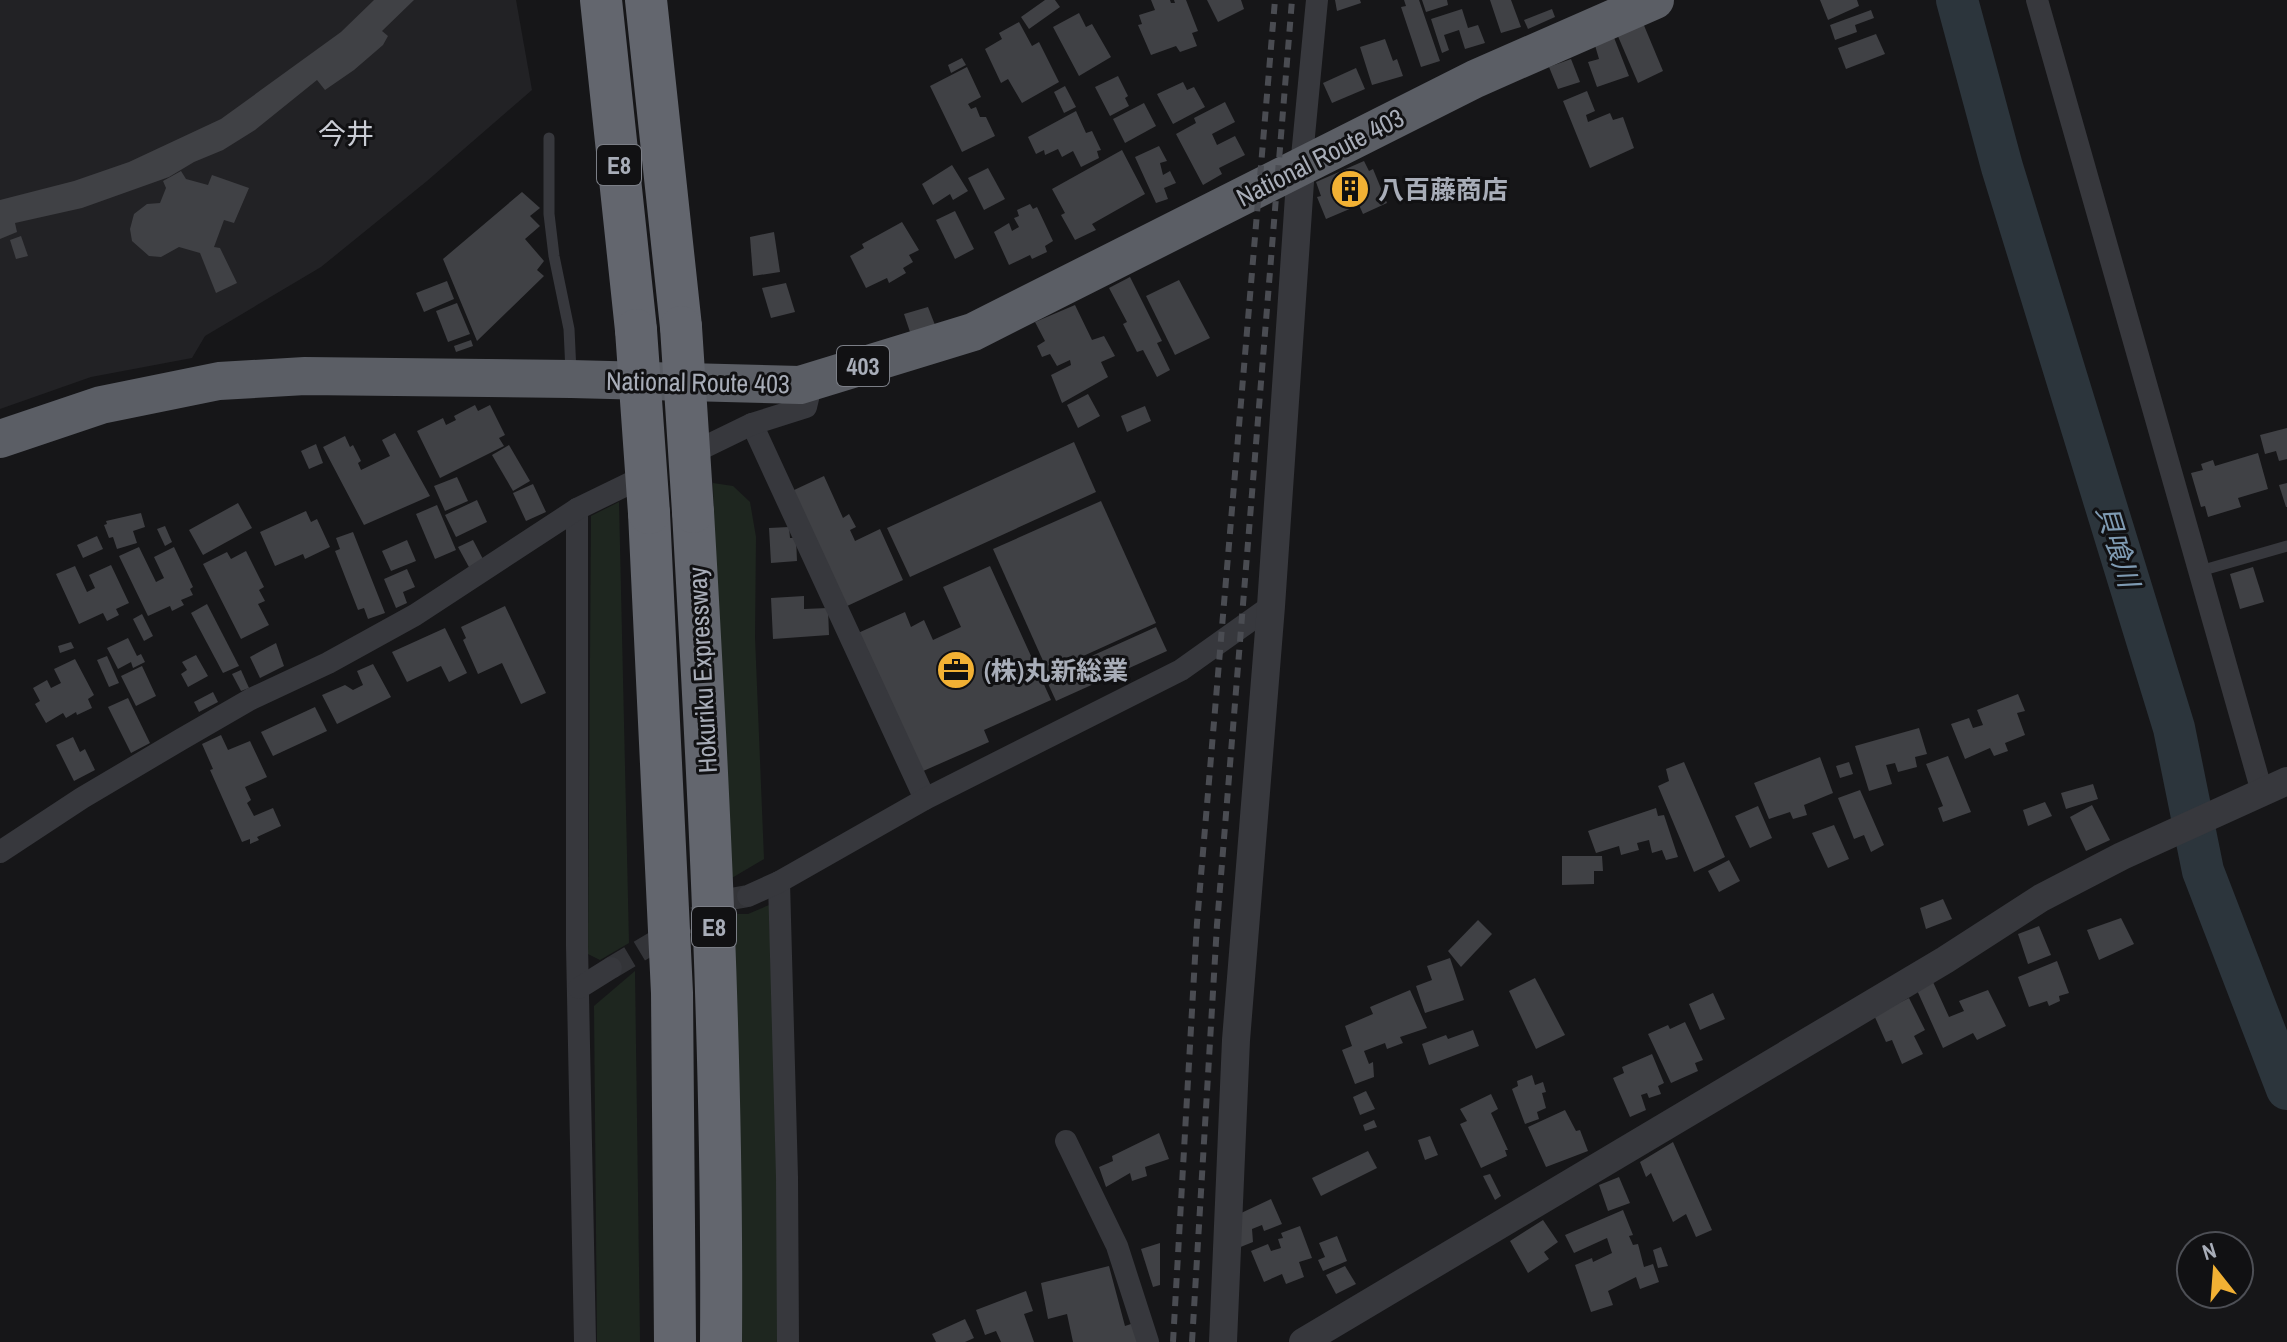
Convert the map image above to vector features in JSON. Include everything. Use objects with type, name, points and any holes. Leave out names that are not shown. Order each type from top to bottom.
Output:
[{"type":"highway","name":"Hokuriku Expressway","points":[[601,0],[636,330],[649,513],[672,993],[675,1342]]},
{"type":"highway","name":"Hokuriku Expressway","points":[[646,0],[681,327],[693,512],[717,989],[721,1342]]},
{"type":"highway","name":"National Route 403","points":[[0,439],[101,405],[219,381],[305,376],[800,385],[812,382],[973,332],[1475,79],[1655,0]]},
{"type":"street","points":[[1223,1342],[1236,1040],[1271,606],[1301,167],[1317,0]]},
{"type":"street","points":[[1303,1342],[1945,960],[2041,898],[2135,850],[2267,791],[2200,571],[2037,0]]},
{"type":"street","points":[[0,852],[82,798],[251,699],[328,663],[415,615],[577,509],[752,424],[806,407],[812,382]]},
{"type":"street","points":[[752,424],[925,799]]},
{"type":"street","points":[[577,509],[579,988],[585,1342]]},
{"type":"street","points":[[748,896],[779,882],[925,799],[1181,670],[1271,606]]},
{"type":"street","points":[[779,882],[788,1342]]},
{"type":"street","points":[[579,988],[611,968]]},
{"type":"street","points":[[1066,1141],[1117,1246],[1148,1342]]},
{"type":"lane","points":[[549,138],[549,214],[569,329],[571,379]]},
{"type":"lane","points":[[2200,571],[2287,546]]},
{"type":"shaded area","points":[[0,0],[516,0],[532,90],[321,267],[205,336],[192,358],[91,377],[0,409]]},
{"type":"shaded area","points":[[713,483],[733,486],[750,502],[756,537],[755,637],[764,859],[725,882],[722,867]]},
{"type":"shaded area","points":[[619,502],[629,943],[600,960],[588,954],[591,516]]},
{"type":"shaded area","points":[[769,905],[778,1178],[777,1342],[742,1342],[729,914],[748,914]]},
{"type":"shaded area","points":[[635,971],[640,1342],[597,1342],[594,1006]]},
{"type":"building","points":[[374,0],[414,0],[382,31],[388,36],[383,45],[325,90],[317,80],[255,130],[169,177],[82,208],[15,223],[17,232],[0,239],[0,200],[74,181],[129,162],[221,119],[341,32]]},
{"type":"building","points":[[1045,0],[1055,0],[1060,7],[1029,29],[1021,17]]},
{"type":"building","points":[[1151,0],[1175,3],[1174,0],[1186,0],[1198,31],[1192,33],[1197,46],[1180,52],[1176,46],[1151,55],[1138,25],[1142,24],[1139,15],[1155,10]]},
{"type":"building","points":[[1207,0],[1241,0],[1244,9],[1218,22]]},
{"type":"building","points":[[1335,0],[1360,0],[1361,3],[1337,11]]},
{"type":"building","points":[[1404,0],[1419,0],[1440,61],[1421,67],[1401,7],[1406,6]]},
{"type":"building","points":[[1422,0],[1447,0],[1448,5],[1426,12]]},
{"type":"building","points":[[1490,0],[1511,0],[1521,27],[1501,33]]},
{"type":"building","points":[[1820,0],[1857,0],[1859,6],[1828,20]]},
{"type":"building","points":[[1462,9],[1468,28],[1478,25],[1485,43],[1465,49],[1459,30],[1444,35],[1449,50],[1442,53],[1431,19]]},
{"type":"building","points":[[1552,9],[1555,17],[1528,29],[1524,20]]},
{"type":"building","points":[[1871,10],[1874,18],[1855,25],[1857,32],[1835,40],[1830,25]]},
{"type":"building","points":[[1079,13],[1086,27],[1092,24],[1111,57],[1079,76],[1053,27]]},
{"type":"building","points":[[1019,22],[1032,46],[1039,42],[1059,82],[1022,103],[1008,79],[1001,83],[985,49],[1002,39],[999,33]]},
{"type":"building","points":[[1643,23],[1663,71],[1638,83],[1617,34]]},
{"type":"building","points":[[1876,34],[1885,54],[1846,69],[1838,48]]},
{"type":"building","points":[[1613,35],[1629,76],[1597,87],[1588,62],[1599,59],[1594,42]]},
{"type":"building","points":[[1385,39],[1393,61],[1397,59],[1403,76],[1372,85],[1360,47]]},
{"type":"building","points":[[962,58],[966,65],[951,73],[948,65]]},
{"type":"building","points":[[1571,59],[1580,82],[1558,89],[1549,67]]},
{"type":"building","points":[[967,67],[981,97],[968,104],[971,109],[976,107],[980,117],[986,117],[995,136],[962,152],[930,86]]},
{"type":"building","points":[[1356,68],[1365,89],[1332,103],[1323,83]]},
{"type":"building","points":[[1118,76],[1128,96],[1125,98],[1129,106],[1110,116],[1095,87]]},
{"type":"building","points":[[1183,82],[1187,90],[1194,87],[1205,107],[1173,124],[1157,94]]},
{"type":"building","points":[[1065,86],[1076,107],[1064,113],[1054,92]]},
{"type":"building","points":[[1587,91],[1595,111],[1586,115],[1588,122],[1610,113],[1613,120],[1623,117],[1634,148],[1590,168],[1563,101]]},
{"type":"building","points":[[1225,102],[1235,122],[1212,134],[1217,145],[1235,136],[1245,155],[1219,168],[1222,174],[1203,185],[1176,134],[1196,123],[1194,118]]},
{"type":"building","points":[[1144,103],[1156,126],[1125,143],[1113,119]]},
{"type":"building","points":[[1076,111],[1086,133],[1092,131],[1101,150],[1097,151],[1099,158],[1081,167],[1073,151],[1062,157],[1058,149],[1045,155],[1044,150],[1036,154],[1028,137]]},
{"type":"building","points":[[1159,146],[1167,161],[1160,163],[1163,175],[1170,171],[1176,183],[1164,188],[1168,199],[1156,203],[1135,157]]},
{"type":"building","points":[[1122,150],[1145,194],[1092,224],[1096,230],[1075,240],[1061,215],[1065,213],[1052,189]]},
{"type":"building","name":"八百藤商店","points":[[1364,161],[1369,171],[1373,169],[1387,203],[1363,214],[1359,205],[1326,219],[1317,197],[1321,196],[1316,182]]},
{"type":"building","points":[[952,165],[968,191],[953,200],[950,194],[933,205],[922,184]]},
{"type":"building","points":[[988,168],[1005,199],[984,210],[968,178]]},
{"type":"building","points":[[181,171],[186,179],[208,185],[212,175],[249,188],[234,223],[224,220],[214,247],[220,248],[237,283],[216,293],[200,253],[179,247],[161,257],[149,256],[132,241],[130,229],[134,214],[147,204],[160,203],[166,188],[163,181]]},
{"type":"building","points":[[522,192],[540,208],[530,216],[540,226],[525,239],[544,261],[537,270],[544,276],[477,341],[443,259]]},
{"type":"building","points":[[1030,204],[1033,209],[1037,207],[1053,241],[1045,246],[1047,252],[1032,259],[1030,255],[1009,265],[994,232],[1009,223],[1012,231],[1019,227],[1014,218],[1019,216],[1017,210]]},
{"type":"building","points":[[955,211],[974,249],[955,259],[936,220]]},
{"type":"building","points":[[902,222],[919,250],[909,255],[913,262],[903,268],[906,273],[889,283],[887,278],[866,288],[850,256],[864,248],[862,244]]},
{"type":"building","points":[[774,232],[780,272],[753,276],[750,237]]},
{"type":"building","points":[[21,236],[28,256],[16,259],[10,240]]},
{"type":"building","points":[[1130,277],[1162,341],[1157,343],[1170,370],[1157,377],[1143,350],[1137,352],[1123,324],[1127,322],[1109,288]]},
{"type":"building","points":[[1179,280],[1210,338],[1175,355],[1146,296]]},
{"type":"building","points":[[447,281],[454,299],[424,312],[416,293]]},
{"type":"building","points":[[786,283],[795,312],[771,318],[762,288]]},
{"type":"building","points":[[457,303],[470,334],[448,342],[436,311]]},
{"type":"building","points":[[1075,305],[1092,340],[1104,336],[1115,356],[1101,362],[1108,377],[1062,403],[1051,375],[1071,365],[1070,360],[1057,366],[1050,354],[1042,357],[1037,346],[1045,341],[1035,322]]},
{"type":"building","points":[[928,307],[935,325],[910,332],[904,314]]},
{"type":"building","points":[[471,340],[473,346],[456,352],[454,346]]},
{"type":"building","points":[[1088,394],[1100,416],[1078,428],[1067,405]]},
{"type":"building","points":[[475,405],[478,411],[490,405],[505,435],[499,438],[504,446],[440,478],[417,431],[443,418],[446,425],[456,420],[454,416]]},
{"type":"building","points":[[1145,406],[1151,421],[1127,432],[1121,416]]},
{"type":"building","points":[[2287,428],[2287,459],[2279,461],[2276,451],[2265,454],[2260,435]]},
{"type":"building","points":[[395,433],[430,496],[364,525],[323,447],[345,436],[361,461],[358,463],[361,470],[390,456],[382,440]]},
{"type":"building","points":[[1074,442],[1096,492],[910,577],[887,528]]},
{"type":"building","points":[[316,444],[323,463],[309,469],[301,451]]},
{"type":"building","points":[[509,445],[530,481],[513,491],[492,455]]},
{"type":"building","points":[[2258,453],[2268,489],[2238,498],[2241,507],[2208,517],[2205,506],[2201,507],[2191,473],[2203,470],[2201,464],[2213,460],[2215,466]]},
{"type":"building","points":[[824,476],[843,518],[849,514],[856,527],[850,530],[855,541],[880,529],[903,580],[845,607],[792,491]]},
{"type":"building","points":[[457,477],[468,501],[445,511],[434,486]]},
{"type":"building","points":[[2287,483],[2287,507],[2286,507],[2279,485]]},
{"type":"building","points":[[533,484],[546,512],[526,521],[513,493]]},
{"type":"building","points":[[477,500],[487,522],[456,537],[445,515]]},
{"type":"building","points":[[1101,501],[1156,623],[1048,672],[993,549]]},
{"type":"building","points":[[238,503],[252,528],[203,555],[189,530]]},
{"type":"building","points":[[437,505],[456,550],[435,559],[416,514]]},
{"type":"building","points":[[306,511],[311,522],[317,519],[330,547],[305,559],[303,554],[275,566],[260,532]]},
{"type":"building","points":[[141,513],[145,527],[133,531],[137,543],[117,549],[113,537],[109,538],[104,525],[106,521]]},
{"type":"building","points":[[165,526],[172,542],[165,546],[157,529]]},
{"type":"building","points":[[789,527],[790,538],[796,538],[797,561],[771,563],[769,528]]},
{"type":"building","points":[[353,532],[385,613],[368,619],[364,608],[358,610],[335,551],[340,549],[336,538]]},
{"type":"building","points":[[97,536],[103,549],[83,558],[77,545]]},
{"type":"building","points":[[407,540],[416,561],[391,571],[382,551]]},
{"type":"building","points":[[473,540],[484,561],[470,569],[458,547]]},
{"type":"building","points":[[139,547],[156,582],[164,578],[154,557],[174,547],[193,587],[190,589],[193,595],[181,600],[184,605],[172,611],[170,606],[148,616],[119,556]]},
{"type":"building","points":[[246,551],[264,587],[259,590],[265,601],[258,604],[269,625],[241,639],[203,564],[227,552],[231,559]]},
{"type":"building","points":[[111,565],[129,603],[116,609],[119,615],[107,621],[103,613],[79,624],[56,574],[75,566],[87,592],[95,588],[89,575]]},
{"type":"building","name":"(株)丸新総業","points":[[990,566],[1051,700],[984,730],[989,742],[921,772],[858,633],[905,612],[911,627],[924,620],[933,640],[961,627],[943,587]]},
{"type":"building","points":[[2253,567],[2264,602],[2240,609],[2230,574]]},
{"type":"building","points":[[407,569],[415,587],[403,592],[407,603],[396,608],[384,579]]},
{"type":"building","points":[[804,596],[804,609],[828,608],[829,635],[773,639],[771,598]]},
{"type":"building","points":[[207,604],[239,666],[223,673],[191,613]]},
{"type":"building","points":[[505,606],[546,693],[521,704],[502,663],[478,674],[463,640],[466,638],[461,627]]},
{"type":"building","points":[[142,614],[153,636],[144,641],[133,619]]},
{"type":"building","points":[[1156,627],[1167,651],[1056,701],[1045,677]]},
{"type":"building","points":[[445,628],[467,673],[449,682],[441,666],[407,682],[392,652]]},
{"type":"building","points":[[128,638],[137,656],[141,654],[145,662],[133,668],[131,662],[118,669],[107,648]]},
{"type":"building","points":[[71,642],[74,648],[60,653],[58,646]]},
{"type":"building","points":[[276,643],[284,666],[260,678],[250,657]]},
{"type":"building","points":[[196,655],[208,676],[188,687],[181,674],[187,670],[182,662]]},
{"type":"building","points":[[107,656],[119,683],[109,687],[97,660]]},
{"type":"building","points":[[75,659],[94,695],[88,699],[92,708],[66,718],[63,713],[46,723],[35,704],[40,701],[33,688],[47,680],[51,688],[61,683],[54,669]]},
{"type":"building","points":[[373,664],[391,697],[337,724],[322,695],[345,685],[353,690],[363,685],[357,671]]},
{"type":"building","points":[[142,666],[156,696],[136,706],[121,676]]},
{"type":"building","points":[[241,670],[249,688],[241,691],[232,674]]},
{"type":"building","points":[[213,692],[218,702],[199,712],[194,702]]},
{"type":"building","points":[[2018,694],[2025,711],[2017,713],[2025,735],[2005,743],[2008,751],[1994,756],[1990,748],[1965,759],[1951,724],[1969,718],[1973,728],[1983,725],[1977,710]]},
{"type":"building","points":[[128,698],[150,743],[131,753],[108,707]]},
{"type":"building","points":[[315,707],[327,731],[273,756],[261,732]]},
{"type":"building","points":[[1919,728],[1927,754],[1915,757],[1917,767],[1898,772],[1895,763],[1886,765],[1892,784],[1869,791],[1855,746]]},
{"type":"building","points":[[221,735],[228,750],[250,741],[267,777],[245,787],[251,800],[247,803],[254,816],[273,808],[281,826],[257,837],[259,840],[250,844],[250,839],[242,842],[210,770],[213,769],[202,744]]},
{"type":"building","points":[[73,737],[80,752],[85,749],[95,770],[74,781],[56,745]]},
{"type":"building","points":[[1948,756],[1971,812],[1943,822],[1938,808],[1943,806],[1926,764]]},
{"type":"building","points":[[1820,757],[1833,793],[1804,805],[1807,815],[1793,819],[1790,812],[1769,819],[1754,783]]},
{"type":"building","points":[[1684,762],[1725,857],[1694,872],[1658,786],[1669,781],[1666,769]]},
{"type":"building","points":[[1849,762],[1853,774],[1840,778],[1836,766]]},
{"type":"building","points":[[2093,784],[2098,799],[2066,809],[2061,793]]},
{"type":"building","points":[[1860,790],[1884,845],[1871,852],[1864,835],[1854,839],[1838,798]]},
{"type":"building","points":[[2045,802],[2052,816],[2028,826],[2023,810]]},
{"type":"building","points":[[2092,805],[2110,840],[2086,851],[2070,817]]},
{"type":"building","points":[[1758,806],[1772,838],[1750,848],[1735,816]]},
{"type":"building","points":[[1656,808],[1658,816],[1664,815],[1678,857],[1666,860],[1662,850],[1652,853],[1649,840],[1637,843],[1639,850],[1621,855],[1619,846],[1596,853],[1588,831]]},
{"type":"building","points":[[1834,825],[1849,859],[1828,868],[1812,833]]},
{"type":"building","points":[[1562,856],[1602,856],[1603,871],[1594,871],[1594,884],[1562,885]]},
{"type":"building","points":[[1729,860],[1740,881],[1719,892],[1708,871]]},
{"type":"building","points":[[1943,899],[1952,919],[1926,929],[1920,908]]},
{"type":"building","points":[[2121,918],[2134,944],[2099,960],[2087,930]]},
{"type":"building","points":[[1478,920],[1492,934],[1461,967],[1448,951]]},
{"type":"building","points":[[2039,926],[2051,955],[2028,964],[2018,934]]},
{"type":"building","points":[[1450,958],[1464,1000],[1425,1013],[1416,986],[1432,980],[1427,966]]},
{"type":"building","points":[[2057,961],[2069,993],[2059,996],[2060,1001],[2049,1006],[2047,1001],[2029,1007],[2018,977]]},
{"type":"building","points":[[1535,978],[1565,1035],[1536,1049],[1509,991]]},
{"type":"building","points":[[1933,982],[1949,1017],[1964,1011],[1959,1001],[1988,990],[2006,1026],[1977,1040],[1973,1033],[1943,1048],[1916,988]]},
{"type":"building","points":[[1410,990],[1427,1028],[1400,1037],[1403,1043],[1387,1049],[1385,1043],[1364,1051],[1369,1064],[1373,1062],[1374,1077],[1355,1084],[1342,1050],[1352,1046],[1345,1026],[1373,1014],[1370,1007]]},
{"type":"building","points":[[1713,993],[1725,1019],[1700,1030],[1689,1004]]},
{"type":"building","points":[[1909,998],[1925,1030],[1914,1036],[1923,1054],[1902,1064],[1892,1040],[1886,1042],[1874,1015]]},
{"type":"building","points":[[1685,1022],[1703,1060],[1695,1063],[1698,1071],[1671,1083],[1648,1034]]},
{"type":"building","points":[[1473,1030],[1479,1046],[1429,1065],[1422,1044]]},
{"type":"building","points":[[1652,1054],[1664,1083],[1658,1086],[1661,1094],[1649,1098],[1647,1093],[1641,1095],[1646,1110],[1630,1117],[1613,1078],[1624,1073],[1622,1067]]},
{"type":"building","points":[[1532,1075],[1535,1085],[1543,1082],[1546,1108],[1537,1112],[1539,1119],[1525,1124],[1512,1089],[1518,1086],[1517,1081]]},
{"type":"building","points":[[1366,1091],[1375,1109],[1360,1115],[1353,1097]]},
{"type":"building","points":[[1491,1094],[1498,1109],[1491,1113],[1508,1150],[1505,1150],[1507,1156],[1481,1168],[1460,1124],[1467,1121],[1460,1109]]},
{"type":"building","points":[[1565,1110],[1576,1131],[1580,1130],[1588,1151],[1546,1167],[1528,1127]]},
{"type":"building","points":[[1374,1120],[1377,1127],[1365,1131],[1363,1125]]},
{"type":"building","points":[[1159,1133],[1169,1159],[1145,1167],[1147,1176],[1132,1181],[1130,1173],[1106,1187],[1099,1167],[1113,1161],[1112,1156]]},
{"type":"building","points":[[1430,1136],[1438,1155],[1425,1160],[1418,1140]]},
{"type":"building","points":[[1673,1142],[1712,1230],[1696,1237],[1686,1214],[1673,1222],[1651,1173],[1646,1177],[1640,1162]]},
{"type":"building","points":[[1368,1151],[1377,1168],[1321,1196],[1312,1178]]},
{"type":"building","points":[[1490,1174],[1501,1196],[1495,1200],[1483,1176]]},
{"type":"building","points":[[1619,1177],[1630,1203],[1608,1211],[1599,1185]]},
{"type":"building","points":[[1271,1199],[1282,1224],[1264,1231],[1262,1225],[1252,1229],[1253,1242],[1238,1248],[1239,1214]]},
{"type":"building","points":[[1623,1210],[1633,1235],[1629,1236],[1633,1245],[1638,1244],[1644,1267],[1653,1264],[1659,1282],[1640,1289],[1636,1277],[1608,1291],[1613,1305],[1591,1312],[1575,1265],[1592,1258],[1593,1262],[1612,1253],[1607,1238],[1574,1253],[1565,1235]]},
{"type":"building","points":[[1543,1220],[1558,1242],[1544,1252],[1549,1259],[1528,1273],[1510,1241]]},
{"type":"building","points":[[1300,1226],[1312,1258],[1299,1262],[1304,1277],[1286,1284],[1282,1274],[1264,1282],[1251,1251],[1268,1244],[1271,1251],[1281,1248],[1278,1239],[1283,1238],[1281,1233]]},
{"type":"building","points":[[1337,1236],[1347,1261],[1323,1271],[1318,1260],[1325,1257],[1319,1243]]},
{"type":"building","points":[[1160,1243],[1160,1285],[1153,1287],[1141,1249]]},
{"type":"building","points":[[1661,1247],[1668,1266],[1658,1268],[1653,1250]]},
{"type":"building","points":[[1109,1266],[1125,1326],[1137,1322],[1137,1342],[1073,1342],[1067,1314],[1048,1319],[1041,1283]]},
{"type":"building","points":[[1345,1266],[1356,1284],[1336,1294],[1326,1275]]},
{"type":"building","points":[[1026,1291],[1033,1311],[1024,1314],[1034,1342],[1001,1342],[996,1331],[985,1335],[976,1310]]},
{"type":"building","points":[[965,1319],[974,1338],[965,1342],[936,1342],[932,1334]]},
{"type":"waterway","name":"貝喰川","points":[[1957,0],[2002,167],[2174,728],[2203,871],[2287,1089]]},
{"type":"tunnel","points":[[611,968],[725,900],[748,896]]},
{"type":"railway","points":[[1173,1342],[1197,923],[1275,0]]},
{"type":"railway","points":[[1192,1342],[1217,925],[1292,0]]},
{"type":"place","name":"八百藤商店","points":[[1350,189]]},
{"type":"place","name":"(株)丸新総業","points":[[956,670]]},
{"type":"district","name":"今井","points":[[346,134]]}]
